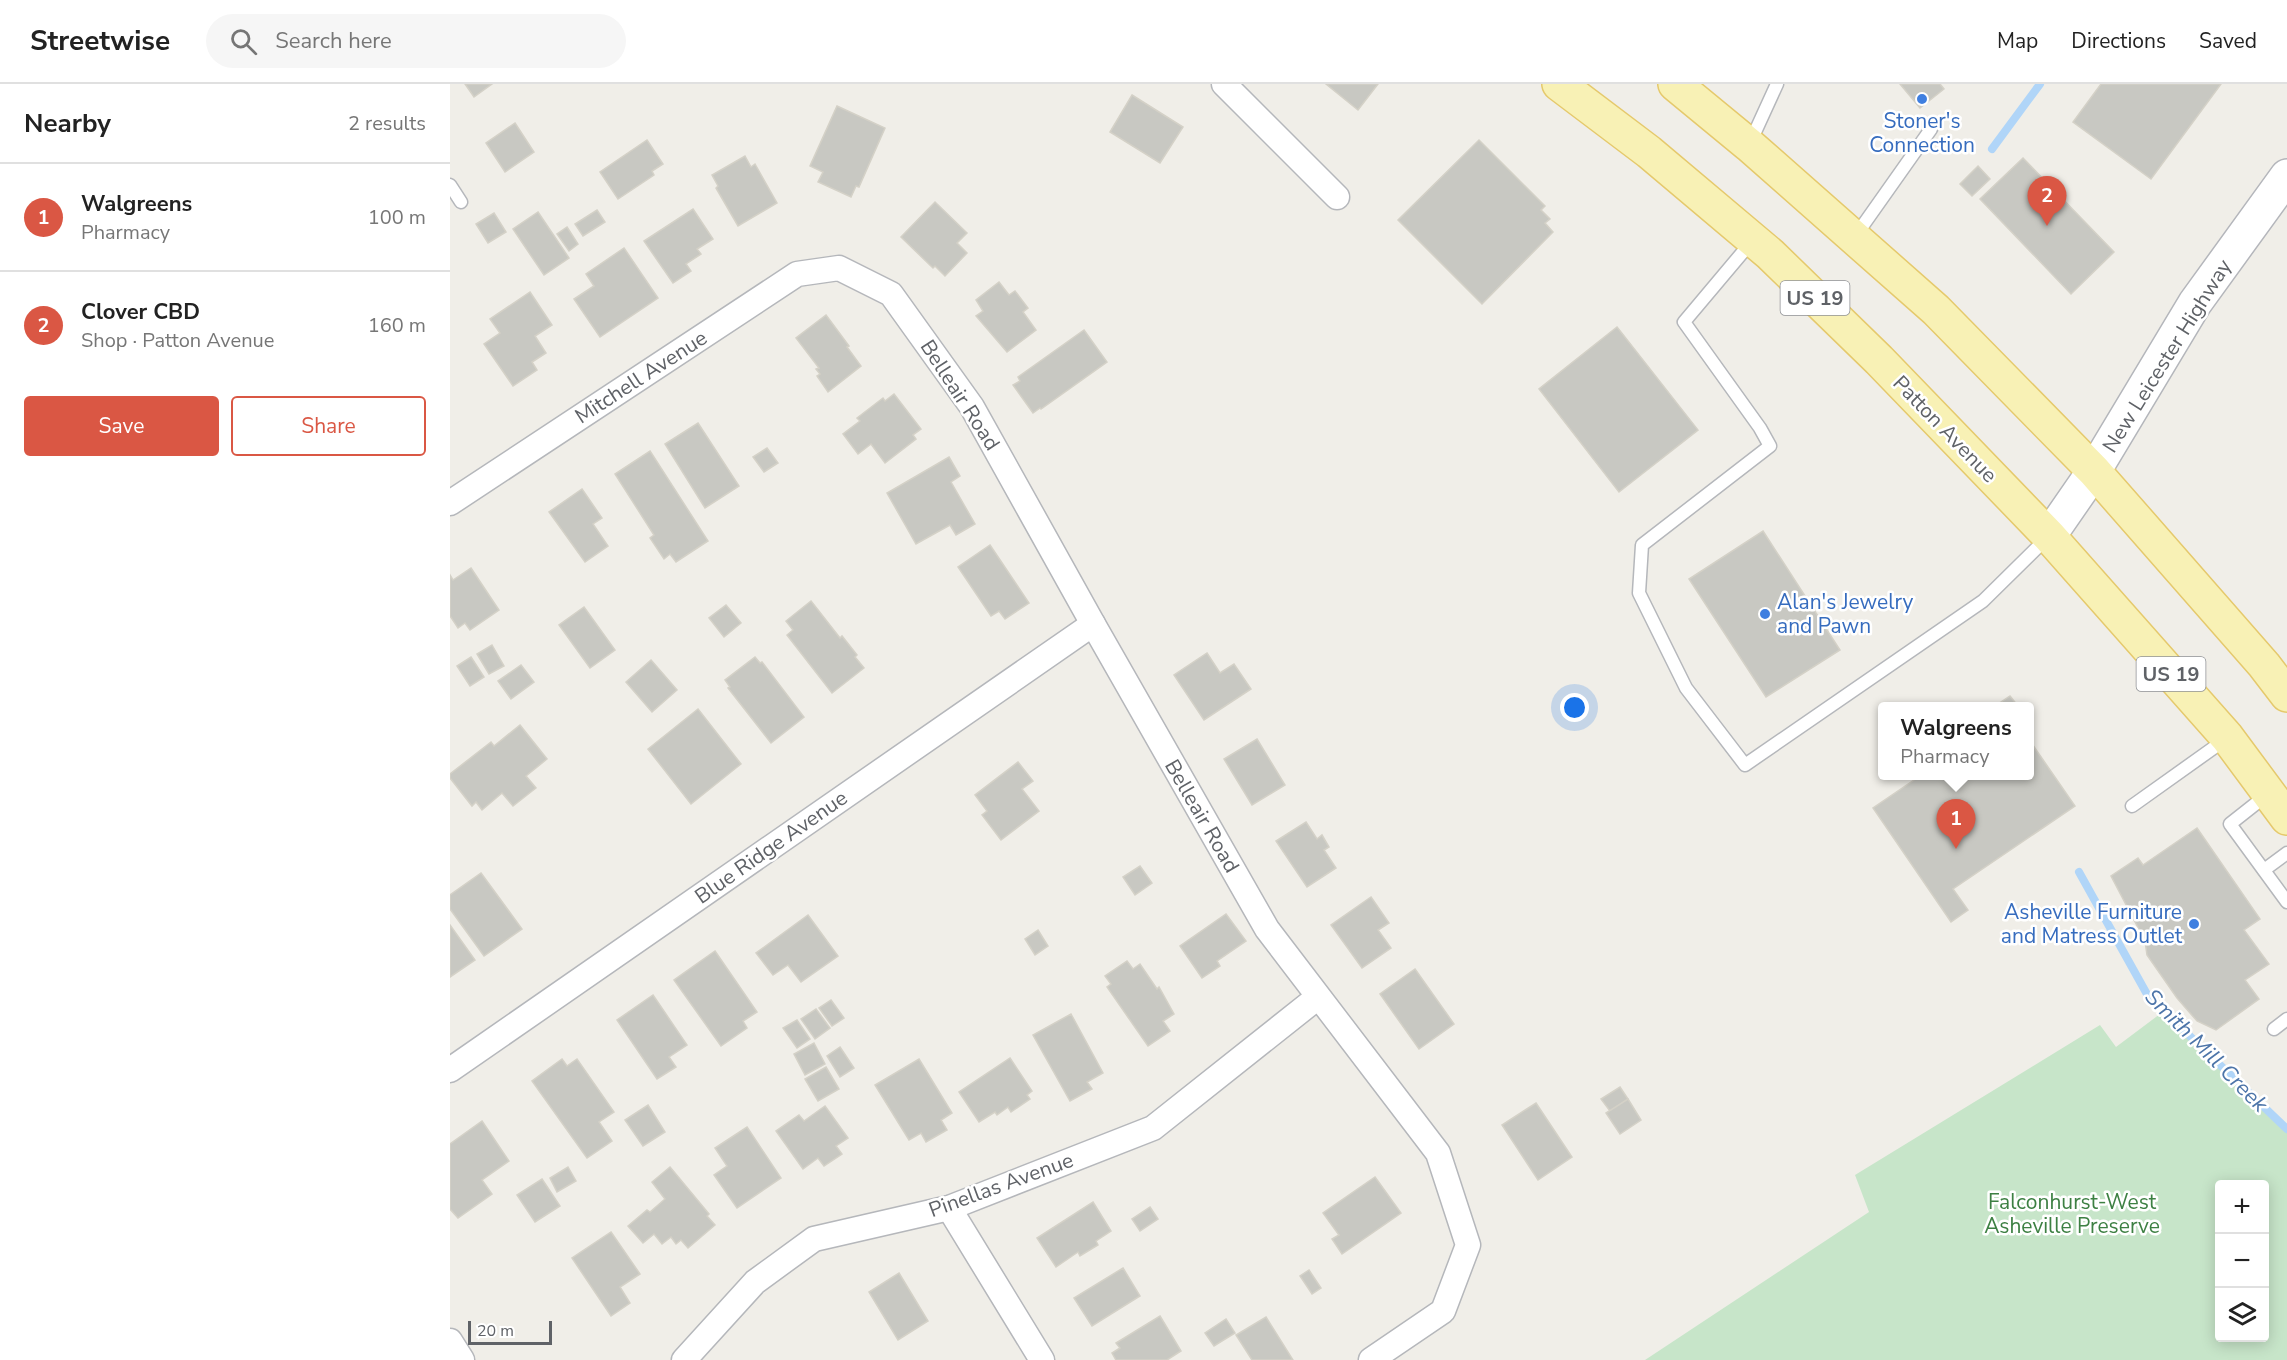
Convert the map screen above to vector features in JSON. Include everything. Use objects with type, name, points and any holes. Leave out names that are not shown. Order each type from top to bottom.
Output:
[{"type":"main road","name":"Patton Avenue","points":[[1559,84],[1649,152],[1770,254],[1879,360],[2049,536],[2227,737],[2278,805]]},
{"type":"main road","points":[[1675,84],[1749,145],[1936,310],[2094,471],[2264,665],[2287,695]]},
{"type":"main road","name":"New Leicester Highway","points":[[2049,536],[2094,471],[2195,303],[2287,177]]},
{"type":"street","points":[[1224,84],[1337,197]]},
{"type":"street","name":"Mitchell Avenue","points":[[450,503],[797,274],[839,268]]},
{"type":"street","name":"Belleair Road","points":[[839,268],[891,294],[972,407],[1267,929],[1438,1153],[1468,1245],[1443,1311],[1371,1360]]},
{"type":"street","name":"Blue Ridge Avenue","points":[[450,1070],[1093,624]]},
{"type":"street","name":"Pinellas Avenue","points":[[684,1360],[755,1282],[814,1239],[949,1208],[1154,1128],[1318,996]]},
{"type":"street","points":[[949,1208],[1042,1360]]},
{"type":"street","points":[[450,1341],[462,1360]]},
{"type":"lane","points":[[1749,145],[1777,84]]},
{"type":"lane","points":[[1854,239],[1931,129]]},
{"type":"lane","points":[[450,185],[461,202]]},
{"type":"lane","points":[[1753,240],[1684,322],[1760,428],[1770,446],[1642,544],[1639,593],[1686,688],[1745,765],[1983,601],[2049,536]]},
{"type":"lane","points":[[2132,806],[2227,737]]},
{"type":"lane","points":[[2278,805],[2230,824],[2287,902]]},
{"type":"lane","points":[[2264,870],[2287,853]]},
{"type":"lane","points":[[2274,1029],[2287,1019]]},
{"type":"green space","name":"Falconhurst-West Asheville Preserve","points":[[2164,1011],[2287,1127],[2287,1360],[1645,1360],[1869,1212],[1855,1175],[2100,1025],[2116,1047]]},
{"type":"building","points":[[465,84],[492,84],[474,97]]},
{"type":"building","points":[[1326,84],[1378,84],[1358,110]]},
{"type":"building","name":"Stoner's Connection","points":[[1900,84],[1940,84],[1944,89],[1920,108]]},
{"type":"building","points":[[2101,84],[2221,84],[2151,179],[2073,122]]},
{"type":"building","points":[[1132,95],[1183,127],[1160,163],[1110,132]]},
{"type":"building","points":[[837,106],[885,128],[859,187],[856,186],[851,197],[818,182],[823,172],[810,166]]},
{"type":"building","points":[[515,123],[534,152],[505,172],[486,143]]},
{"type":"building","points":[[647,140],[663,164],[652,171],[654,175],[618,199],[600,172]]},
{"type":"building","points":[[1479,140],[1545,206],[1541,210],[1550,219],[1545,223],[1553,232],[1482,304],[1398,220]]},
{"type":"building","points":[[745,156],[751,167],[755,164],[777,203],[738,226],[716,188],[718,186],[712,175]]},
{"type":"building","points":[[2023,158],[2114,252],[2071,294],[1980,199]]},
{"type":"building","points":[[1978,166],[1990,179],[1972,196],[1960,184]]},
{"type":"building","points":[[935,202],[967,233],[957,243],[967,253],[945,276],[935,266],[933,268],[901,237]]},
{"type":"building","points":[[693,209],[713,239],[697,249],[701,254],[686,264],[691,271],[673,283],[644,241]]},
{"type":"building","points":[[597,210],[605,222],[583,236],[575,224]]},
{"type":"building","points":[[538,212],[569,258],[544,275],[513,229]]},
{"type":"building","points":[[494,213],[506,232],[488,243],[476,224]]},
{"type":"building","points":[[567,227],[578,244],[569,251],[557,234]]},
{"type":"building","points":[[624,248],[658,298],[600,337],[574,299],[594,286],[586,274]]},
{"type":"building","points":[[999,282],[1009,295],[1015,291],[1028,308],[1023,312],[1036,330],[1007,352],[976,316],[983,311],[976,300]]},
{"type":"building","points":[[530,292],[552,325],[535,336],[546,353],[532,362],[537,370],[513,386],[484,344],[500,333],[490,319]]},
{"type":"building","points":[[826,315],[861,366],[828,392],[817,376],[820,374],[816,369],[819,368],[796,338]]},
{"type":"building","points":[[1617,327],[1698,430],[1619,492],[1539,389]]},
{"type":"building","points":[[1084,330],[1107,362],[1033,413],[1013,385],[1020,381],[1018,377]]},
{"type":"building","points":[[894,394],[921,429],[913,435],[916,439],[885,463],[871,444],[858,454],[843,434],[860,421],[857,418],[883,398],[885,401]]},
{"type":"building","points":[[698,423],[739,486],[705,508],[665,444]]},
{"type":"building","points":[[767,448],[778,463],[764,472],[753,457]]},
{"type":"building","points":[[650,451],[708,541],[676,562],[670,554],[664,559],[650,538],[654,535],[615,474]]},
{"type":"building","points":[[949,457],[960,476],[951,482],[975,524],[956,535],[950,525],[916,544],[887,493]]},
{"type":"building","points":[[582,489],[602,518],[593,524],[608,546],[585,562],[549,512]]},
{"type":"building","name":"Alan's Jewelry and Pawn","points":[[1763,531],[1840,650],[1766,697],[1689,579]]},
{"type":"building","points":[[990,545],[1029,603],[1005,619],[999,611],[991,616],[958,567]]},
{"type":"building","points":[[471,568],[499,610],[470,630],[465,623],[458,628],[450,616],[450,575],[453,580]]},
{"type":"building","points":[[811,601],[840,638],[842,636],[864,668],[832,693],[787,635],[793,630],[786,621]]},
{"type":"building","points":[[726,605],[741,623],[724,637],[709,618]]},
{"type":"building","points":[[584,607],[615,650],[590,668],[559,625]]},
{"type":"building","points":[[492,645],[504,666],[489,674],[477,654]]},
{"type":"building","points":[[1207,653],[1220,673],[1234,664],[1251,689],[1204,720],[1174,675]]},
{"type":"building","points":[[471,657],[484,677],[470,686],[457,666]]},
{"type":"building","points":[[755,657],[760,663],[762,662],[804,717],[771,743],[728,688],[730,687],[725,680]]},
{"type":"building","points":[[651,660],[677,690],[652,712],[626,682]]},
{"type":"building","points":[[521,665],[534,682],[511,699],[498,681]]},
{"type":"building","points":[[2010,696],[2015,702],[2001,702]]},
{"type":"building","points":[[698,709],[741,764],[691,804],[648,749]]},
{"type":"building","points":[[520,725],[547,759],[526,776],[536,788],[513,806],[502,793],[482,810],[476,802],[472,806],[450,778],[450,774],[491,742],[494,746]]},
{"type":"building","points":[[1257,739],[1285,785],[1252,805],[1224,759]]},
{"type":"building","points":[[2034,747],[2075,806],[1953,889],[1968,910],[1951,922],[1873,808],[1914,780],[2034,780]]},
{"type":"building","points":[[1018,762],[1033,781],[1022,789],[1039,811],[1001,840],[982,815],[987,811],[975,795]]},
{"type":"building","points":[[1306,822],[1317,839],[1322,835],[1329,847],[1324,850],[1336,868],[1307,887],[1276,841]]},
{"type":"building","name":"Asheville Furniture and Matress Outlet","points":[[2197,828],[2260,919],[2244,930],[2269,964],[2245,980],[2259,999],[2216,1030],[2197,1021],[2177,998],[2147,955],[2145,941],[2111,876],[2138,858],[2143,865]]},
{"type":"building","points":[[1140,866],[1152,883],[1135,895],[1123,877]]},
{"type":"building","points":[[481,873],[522,929],[484,956],[450,909],[450,895]]},
{"type":"building","points":[[1371,897],[1389,923],[1378,930],[1391,948],[1362,968],[1331,925]]},
{"type":"building","points":[[1226,914],[1246,941],[1217,961],[1220,966],[1202,978],[1180,946]]},
{"type":"building","points":[[808,915],[838,956],[801,982],[788,965],[773,975],[756,953]]},
{"type":"building","points":[[450,925],[475,960],[450,977]]},
{"type":"building","points":[[1038,930],[1048,946],[1035,955],[1025,939]]},
{"type":"building","points":[[715,951],[757,1012],[743,1021],[747,1028],[721,1046],[674,980]]},
{"type":"building","points":[[1127,961],[1133,969],[1140,964],[1157,989],[1159,987],[1174,1014],[1163,1021],[1170,1031],[1148,1046],[1107,987],[1111,984],[1105,976]]},
{"type":"building","points":[[1415,969],[1454,1024],[1419,1049],[1380,994]]},
{"type":"building","points":[[653,995],[687,1045],[669,1057],[676,1067],[657,1079],[617,1020]]},
{"type":"building","points":[[831,1000],[844,1018],[832,1026],[819,1008]]},
{"type":"building","points":[[816,1009],[830,1028],[815,1039],[801,1019]]},
{"type":"building","points":[[1071,1014],[1103,1073],[1087,1082],[1092,1089],[1070,1101],[1033,1035]]},
{"type":"building","points":[[797,1020],[810,1039],[797,1048],[783,1028]]},
{"type":"building","points":[[814,1043],[825,1064],[805,1075],[794,1054]]},
{"type":"building","points":[[840,1047],[854,1068],[840,1077],[827,1056]]},
{"type":"building","points":[[1010,1058],[1032,1091],[1027,1095],[1030,1099],[1011,1112],[1008,1107],[997,1115],[995,1112],[979,1122],[959,1092]]},
{"type":"building","points":[[562,1059],[567,1066],[577,1059],[614,1112],[599,1122],[612,1141],[587,1158],[532,1081]]},
{"type":"building","points":[[919,1059],[952,1113],[941,1120],[947,1130],[926,1142],[921,1133],[909,1140],[875,1085]]},
{"type":"building","points":[[826,1067],[839,1089],[818,1101],[805,1079]]},
{"type":"building","points":[[1620,1087],[1628,1099],[1610,1111],[1601,1099]]},
{"type":"building","points":[[1628,1099],[1641,1120],[1620,1134],[1606,1113]]},
{"type":"building","points":[[1536,1103],[1572,1157],[1538,1180],[1502,1125]]},
{"type":"building","points":[[648,1105],[665,1132],[643,1146],[625,1120]]},
{"type":"building","points":[[825,1106],[848,1138],[836,1146],[842,1154],[824,1166],[818,1158],[803,1169],[776,1131],[799,1115],[804,1121]]},
{"type":"building","points":[[482,1121],[509,1161],[482,1180],[492,1194],[458,1218],[450,1209],[450,1144]]},
{"type":"building","points":[[747,1127],[781,1178],[737,1208],[714,1175],[727,1166],[715,1148]]},
{"type":"building","points":[[568,1167],[576,1181],[557,1192],[550,1178]]},
{"type":"building","points":[[670,1167],[709,1214],[707,1216],[715,1225],[688,1248],[681,1240],[676,1244],[671,1237],[662,1244],[654,1234],[643,1243],[628,1226],[665,1199],[652,1182]]},
{"type":"building","points":[[1375,1177],[1401,1213],[1342,1254],[1332,1239],[1339,1235],[1323,1213]]},
{"type":"building","points":[[542,1179],[560,1206],[535,1222],[517,1195]]},
{"type":"building","points":[[1093,1202],[1111,1231],[1096,1241],[1098,1245],[1080,1256],[1078,1252],[1056,1267],[1037,1238]]},
{"type":"building","points":[[1150,1207],[1158,1219],[1140,1231],[1132,1219]]},
{"type":"building","points":[[611,1232],[640,1274],[620,1287],[630,1303],[611,1316],[572,1258]]},
{"type":"building","points":[[1123,1268],[1140,1296],[1092,1326],[1074,1298]]},
{"type":"building","points":[[1309,1270],[1321,1288],[1312,1294],[1300,1276]]},
{"type":"building","points":[[899,1273],[928,1321],[898,1340],[869,1292]]},
{"type":"building","points":[[1160,1316],[1181,1351],[1167,1360],[1116,1360],[1112,1353],[1120,1348],[1116,1343]]},
{"type":"building","points":[[1266,1317],[1293,1360],[1252,1360],[1236,1335]]},
{"type":"building","points":[[1226,1319],[1235,1333],[1214,1346],[1205,1333]]},
{"type":"waterway","name":"Smith Mill Creek","points":[[1992,149],[2040,84]]},
{"type":"waterway","name":"Smith Mill Creek","points":[[2079,872],[2148,996],[2287,1129]]},
{"type":"place","name":"Stoner's Connection","points":[[1922,99]]},
{"type":"place","name":"Clover CBD","points":[[2047,226]]},
{"type":"place","name":"Alan's Jewelry and Pawn","points":[[1765,614]]},
{"type":"place","name":"Walgreens","points":[[1956,849]]},
{"type":"place","name":"Asheville Furniture and Matress Outlet","points":[[2194,924]]}]
